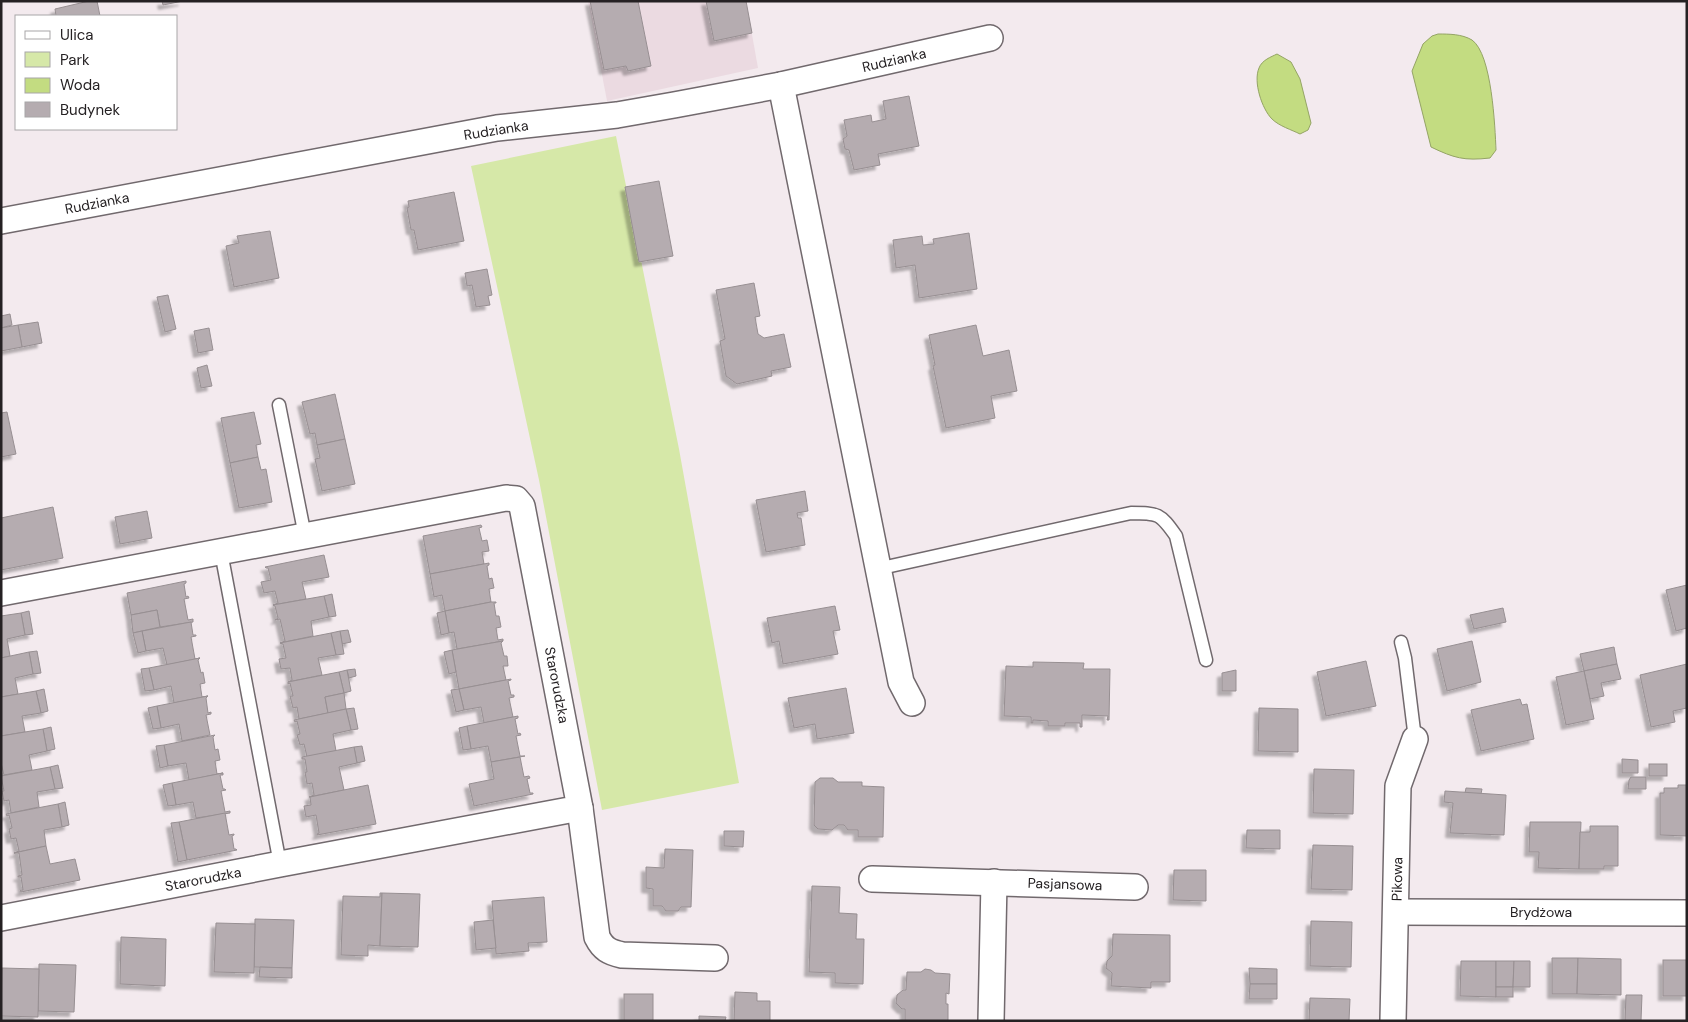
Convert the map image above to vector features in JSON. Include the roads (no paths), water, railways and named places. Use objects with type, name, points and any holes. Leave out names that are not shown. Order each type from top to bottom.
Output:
[{"type":"street","name":"Rudzianka","points":[[1,221],[497,128],[617,115],[781,85],[990,38]]},
{"type":"street","points":[[781,85],[877,569],[901,682],[912,703]]},
{"type":"street","name":"Starorudzka","points":[[1,593],[506,498],[516,499],[522,506],[580,808],[1,918]]},
{"type":"street","name":"Pikowa","points":[[1394,1021],[1398,786],[1415,739]]},
{"type":"street","points":[[580,808],[597,937],[602,947],[608,952],[622,955],[715,958]]},
{"type":"street","name":"Pasjansowa","points":[[872,878],[1135,887]]},
{"type":"street","points":[[991,1021],[994,882]]},
{"type":"street","name":"Brydżowa","points":[[1396,912],[1687,913]]},
{"type":"lane","points":[[279,405],[306,536]]},
{"type":"lane","points":[[877,569],[1131,514],[1158,514],[1166,521],[1176,536],[1206,660]]},
{"type":"lane","points":[[221,552],[280,864]]},
{"type":"lane","points":[[1400,642],[1406,667],[1415,739]]},
{"type":"water","points":[[1438,34],[1460,35],[1472,40],[1479,48],[1488,75],[1496,139],[1496,150],[1490,158],[1459,158],[1431,147],[1412,71],[1423,44],[1432,36]]},
{"type":"water","points":[[1277,54],[1291,62],[1300,79],[1311,123],[1308,130],[1300,134],[1272,119],[1265,109],[1260,95],[1257,74],[1260,65]]}]
